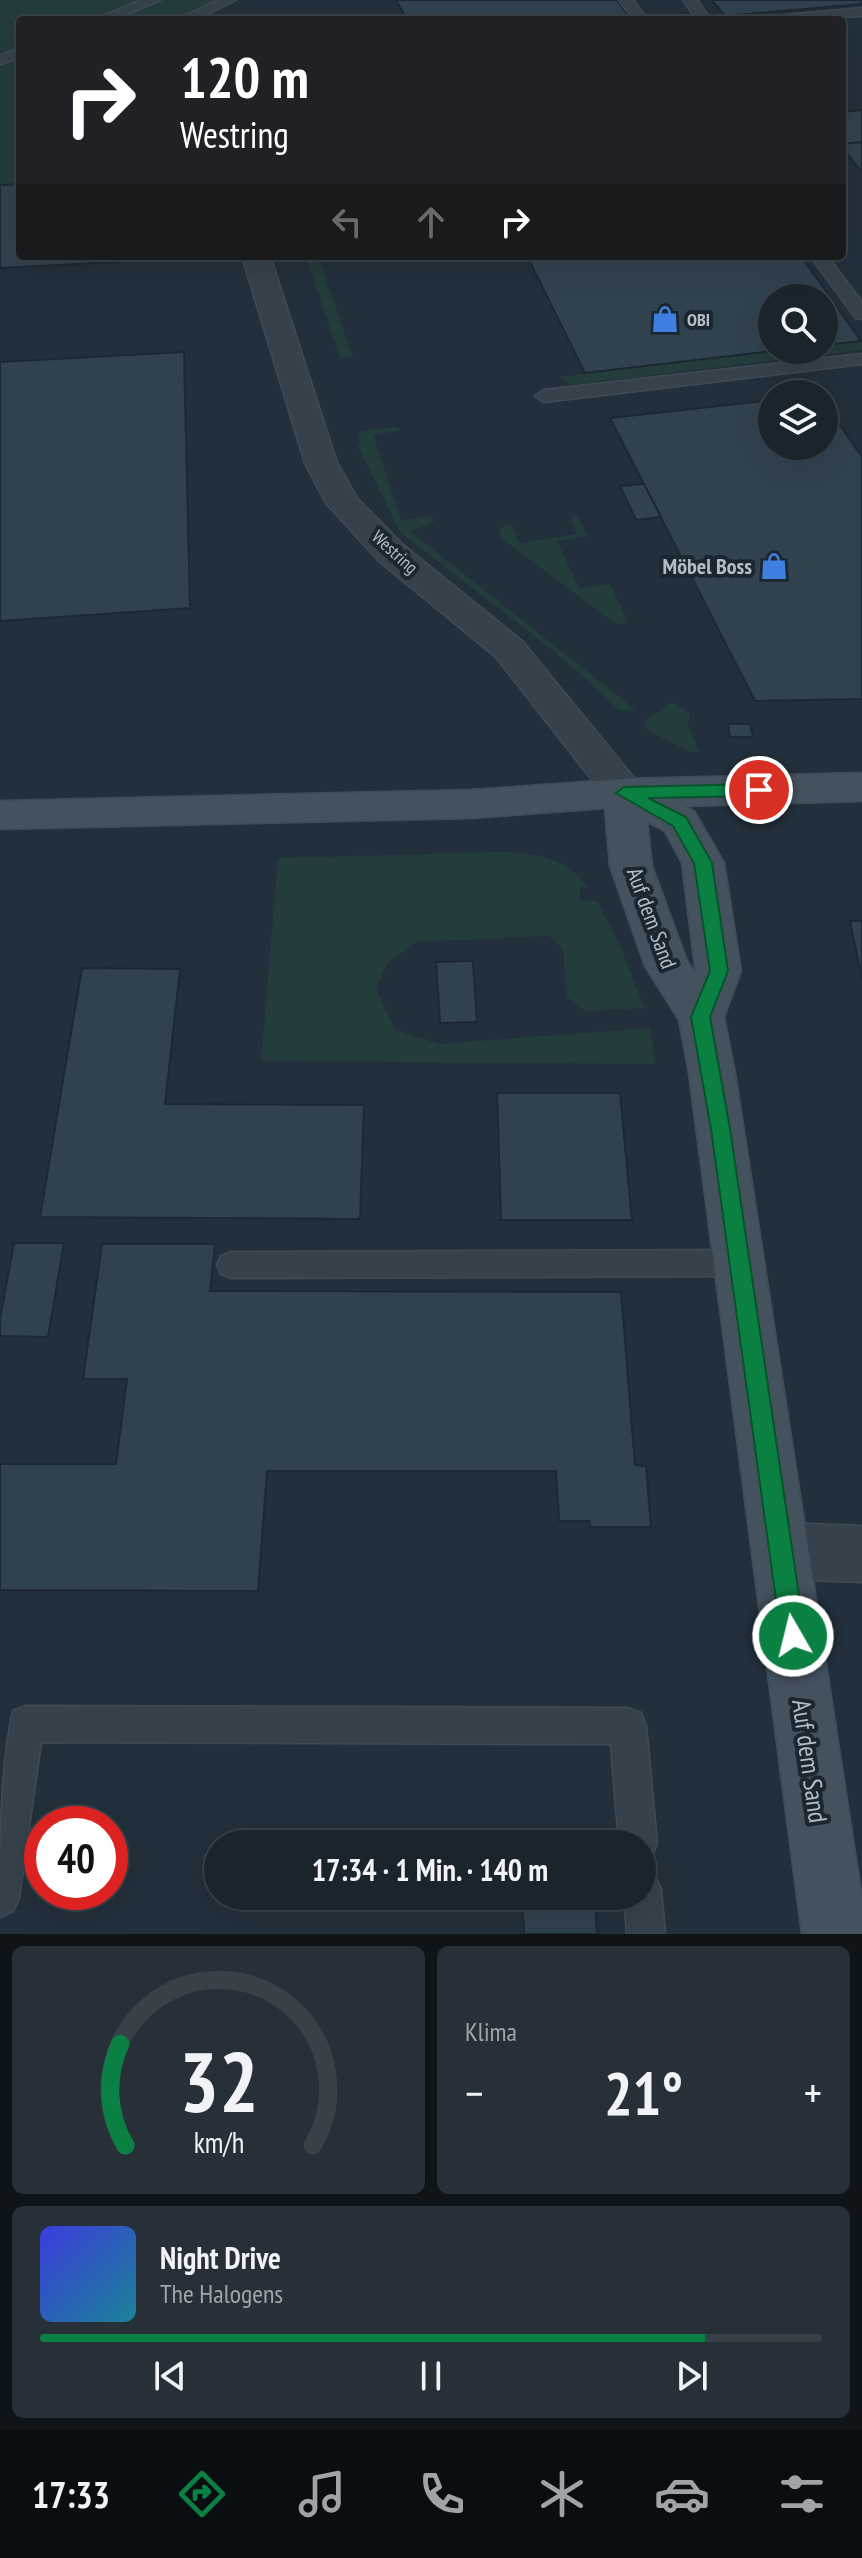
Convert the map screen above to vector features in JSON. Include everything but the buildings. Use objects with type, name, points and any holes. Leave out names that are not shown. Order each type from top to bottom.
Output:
[{"type":"street","name":"Westring","points":[[257,260],[321,463],[343,503],[391,553],[509,649],[564,722],[624,793]]},
{"type":"street","points":[[0,815],[472,804],[624,793],[862,787]]},
{"type":"street","points":[[624,793],[680,821],[703,863],[719,971],[701,1017]]},
{"type":"street","name":"Auf dem Sand","points":[[624,793],[631,866],[667,966],[701,1017],[740,1263],[835,1934]]},
{"type":"street","points":[[782,1551],[862,1554]]},
{"type":"lane","points":[[111,16],[153,0]]},
{"type":"lane","points":[[192,16],[229,0]]},
{"type":"lane","points":[[819,16],[862,12]]},
{"type":"lane","points":[[821,260],[862,314]]},
{"type":"lane","points":[[544,396],[862,359]]},
{"type":"lane","points":[[232,1265],[740,1263]]},
{"type":"lane","points":[[0,1898],[26,1724],[628,1726],[637,1830]]},
{"type":"lane","points":[[644,1910],[646,1934]]},
{"type":"green space","points":[[0,0],[144,0],[102,16],[16,16],[16,50],[0,51]]},
{"type":"green space","points":[[162,0],[218,0],[180,16],[121,16]]},
{"type":"green space","points":[[16,58],[16,184],[0,185],[0,64]]},
{"type":"green space","points":[[307,260],[319,260],[353,357],[340,358]]},
{"type":"green space","points":[[862,340],[862,350],[838,353],[838,343]]},
{"type":"green space","points":[[758,353],[758,363],[571,385],[559,377]]},
{"type":"green space","points":[[398,427],[400,431],[373,435],[401,520],[431,516],[435,521],[411,532],[636,710],[620,711],[561,657],[400,532],[357,444],[361,442],[358,434],[362,431]]},
{"type":"green space","points":[[578,516],[587,536],[557,541],[579,588],[610,584],[627,620],[625,624],[616,624],[501,538],[499,528],[512,524],[519,543],[577,534],[570,517]]},
{"type":"green space","points":[[672,702],[690,713],[688,724],[699,752],[691,752],[647,730],[645,720]]},
{"type":"green space","points":[[504,852],[551,859],[580,877],[588,887],[580,887],[580,901],[597,901],[620,945],[644,1008],[586,1011],[567,997],[563,949],[549,936],[417,942],[387,963],[376,989],[395,1030],[439,1044],[650,1028],[656,1064],[261,1061],[278,858]]},
{"type":"place","name":"OBI","points":[[665,319]]},
{"type":"place","name":"Möbel Boss","points":[[774,566]]},
{"type":"route","points":[[759,790],[624,793],[680,821],[703,863],[719,971],[701,1017],[721,1129],[793,1636]]}]
